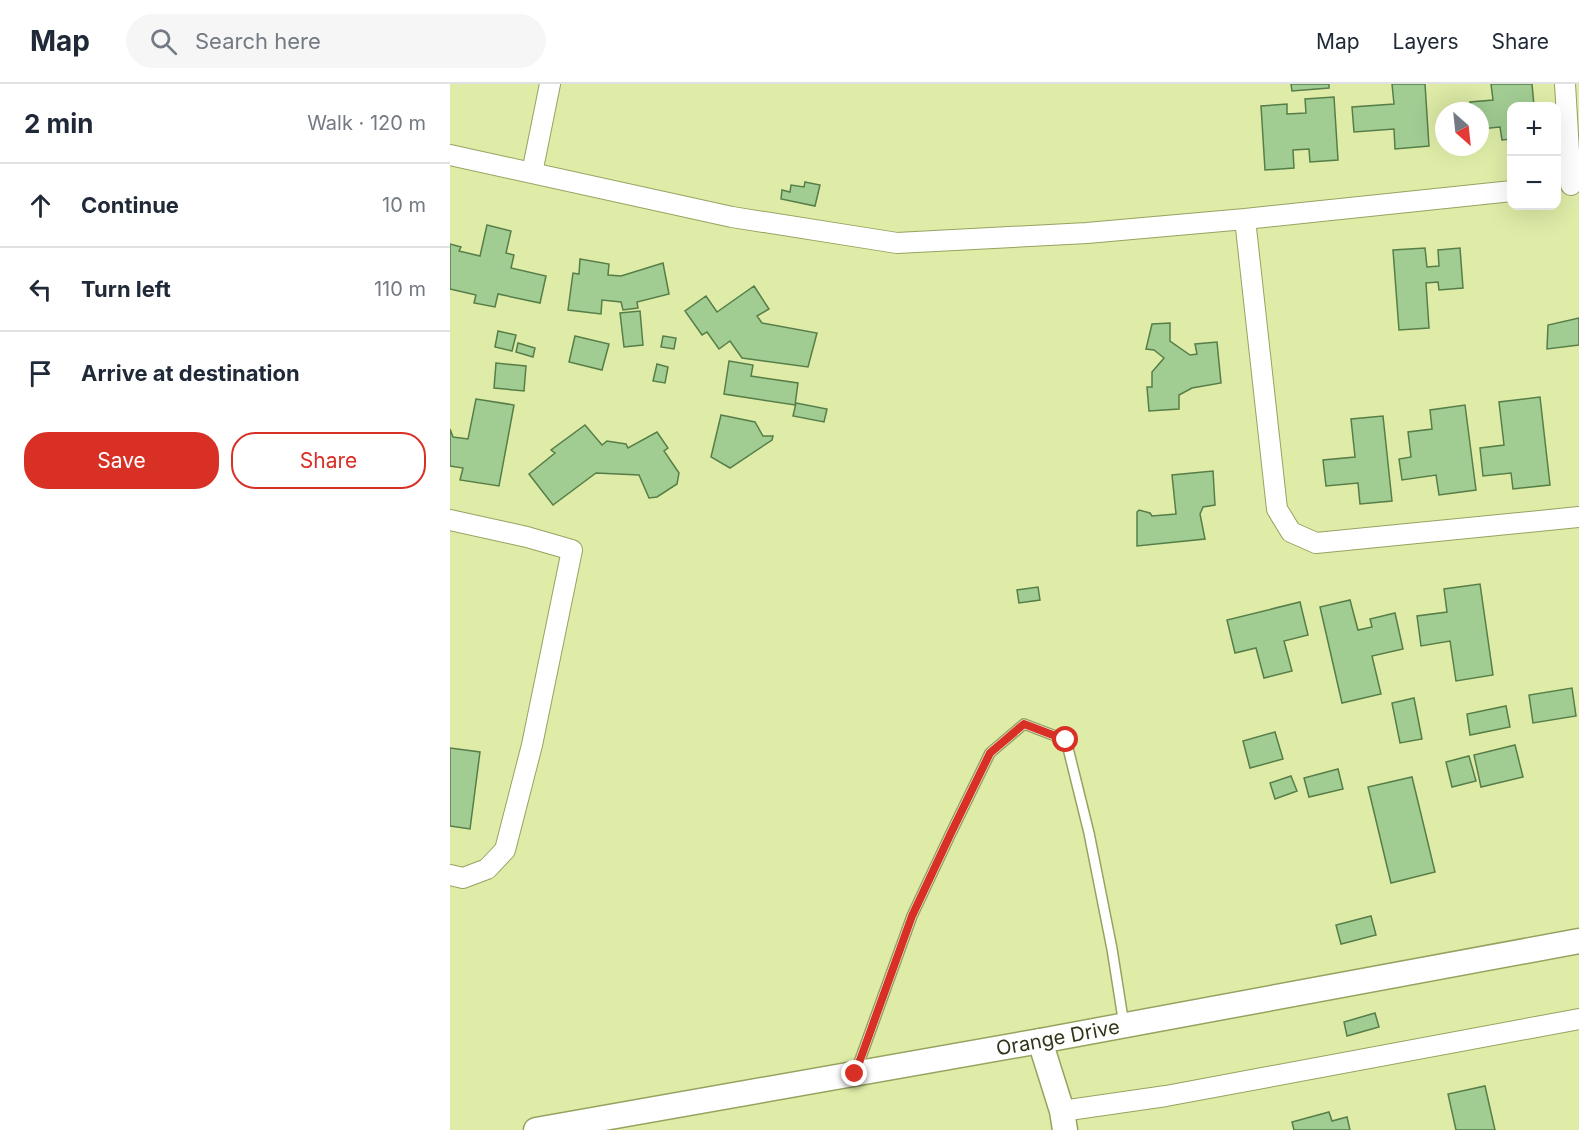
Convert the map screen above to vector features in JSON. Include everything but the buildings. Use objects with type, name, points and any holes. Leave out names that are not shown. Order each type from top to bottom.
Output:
[{"type":"street","points":[[532,173],[550,84]]},
{"type":"street","points":[[1565,84],[1569,185]]},
{"type":"street","points":[[450,154],[732,217],[897,243],[1087,233],[1507,192]]},
{"type":"street","points":[[1245,219],[1277,509],[1291,532],[1316,543],[1579,517]]},
{"type":"street","points":[[450,520],[527,537],[572,550],[531,745],[505,850],[487,869],[462,878],[450,876]]},
{"type":"street","name":"Orange Drive","points":[[536,1130],[1041,1041],[1579,941]]},
{"type":"street","points":[[1041,1041],[1063,1120],[1166,1096],[1579,1019]]},
{"type":"lane","points":[[855,1074],[912,916],[961,813],[990,753],[1024,724],[1066,740],[1094,856],[1124,1025]]},
{"type":"route","points":[[855,1074],[912,916],[990,753],[1024,724],[1066,740]]}]
